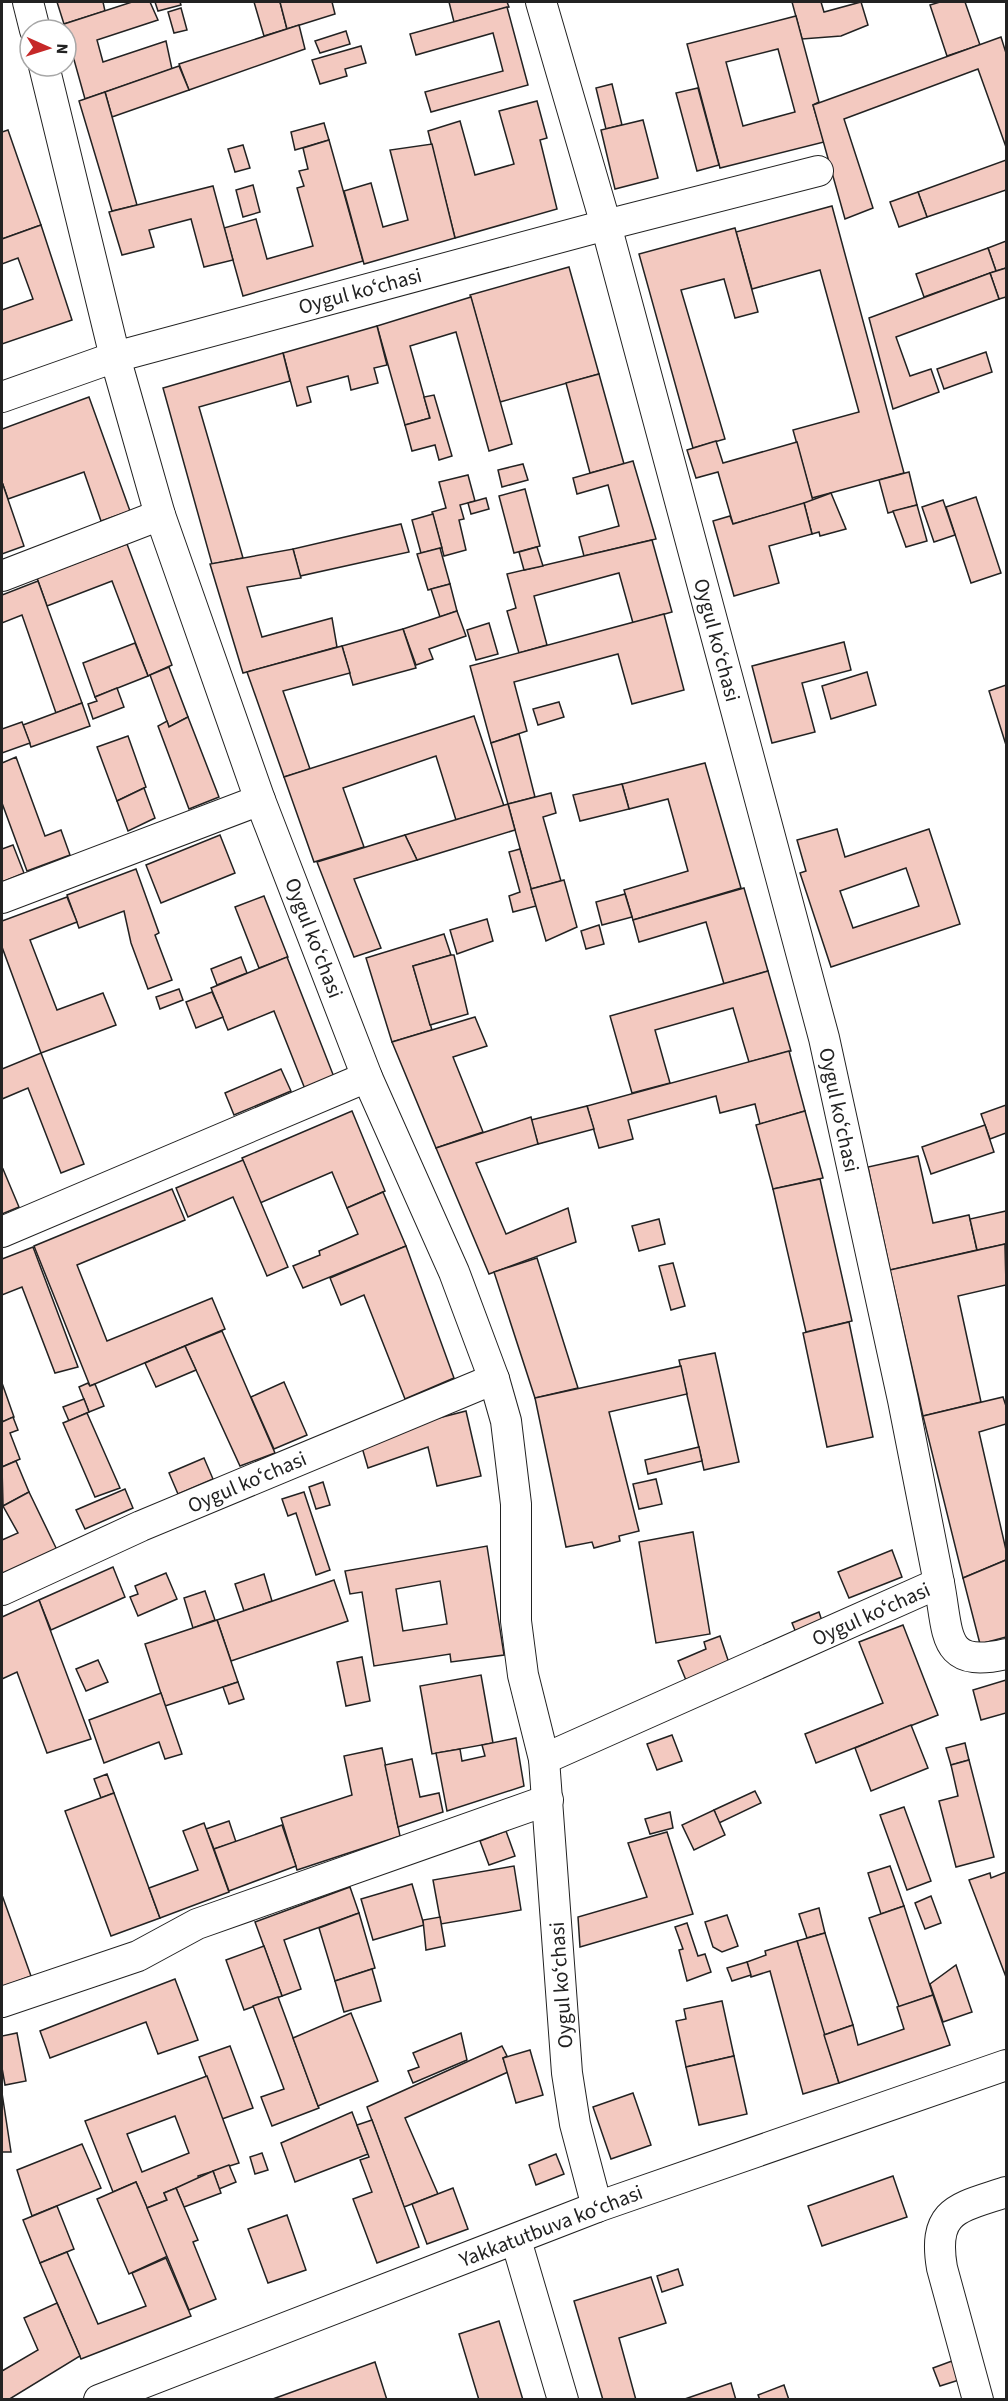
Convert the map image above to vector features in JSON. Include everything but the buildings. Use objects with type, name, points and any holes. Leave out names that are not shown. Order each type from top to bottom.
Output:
[{"type":"street","points":[[28,2],[32,18]]},
{"type":"street","name":"Oygul koʻchasi","points":[[541,2],[606,225],[824,1038],[903,1400],[939,1583],[544,1759]]},
{"type":"street","name":"Oygul koʻchasi","points":[[47,78],[115,357],[160,515],[260,800],[367,1077],[454,1272],[494,1379],[506,1421],[516,1504],[516,1621],[523,1675],[544,1759],[567,2073],[575,2124],[597,2207]]},
{"type":"street","points":[[606,225],[818,171]]},
{"type":"street","name":"Oygul koʻchasi","points":[[2,397],[115,357],[606,225]]},
{"type":"street","points":[[2,576],[160,515]]},
{"type":"street","points":[[2,898],[260,800]]},
{"type":"street","points":[[2,1232],[367,1077]]},
{"type":"street","name":"Oygul koʻchasi","points":[[2,1590],[141,1527],[494,1379]]},
{"type":"street","points":[[939,1583],[950,1640],[959,1654],[970,1659],[983,1659],[1006,1654]]},
{"type":"street","points":[[2,2002],[138,1956],[197,1924],[548,1800]]},
{"type":"street","name":"Yakkatutbuva koʻchasi","points":[[99,2400],[597,2207],[1006,2064]]},
{"type":"street","points":[[978,2400],[942,2268],[938,2246],[940,2230],[948,2218],[963,2207],[1006,2192]]},
{"type":"street","points":[[516,2240],[563,2400]]}]
